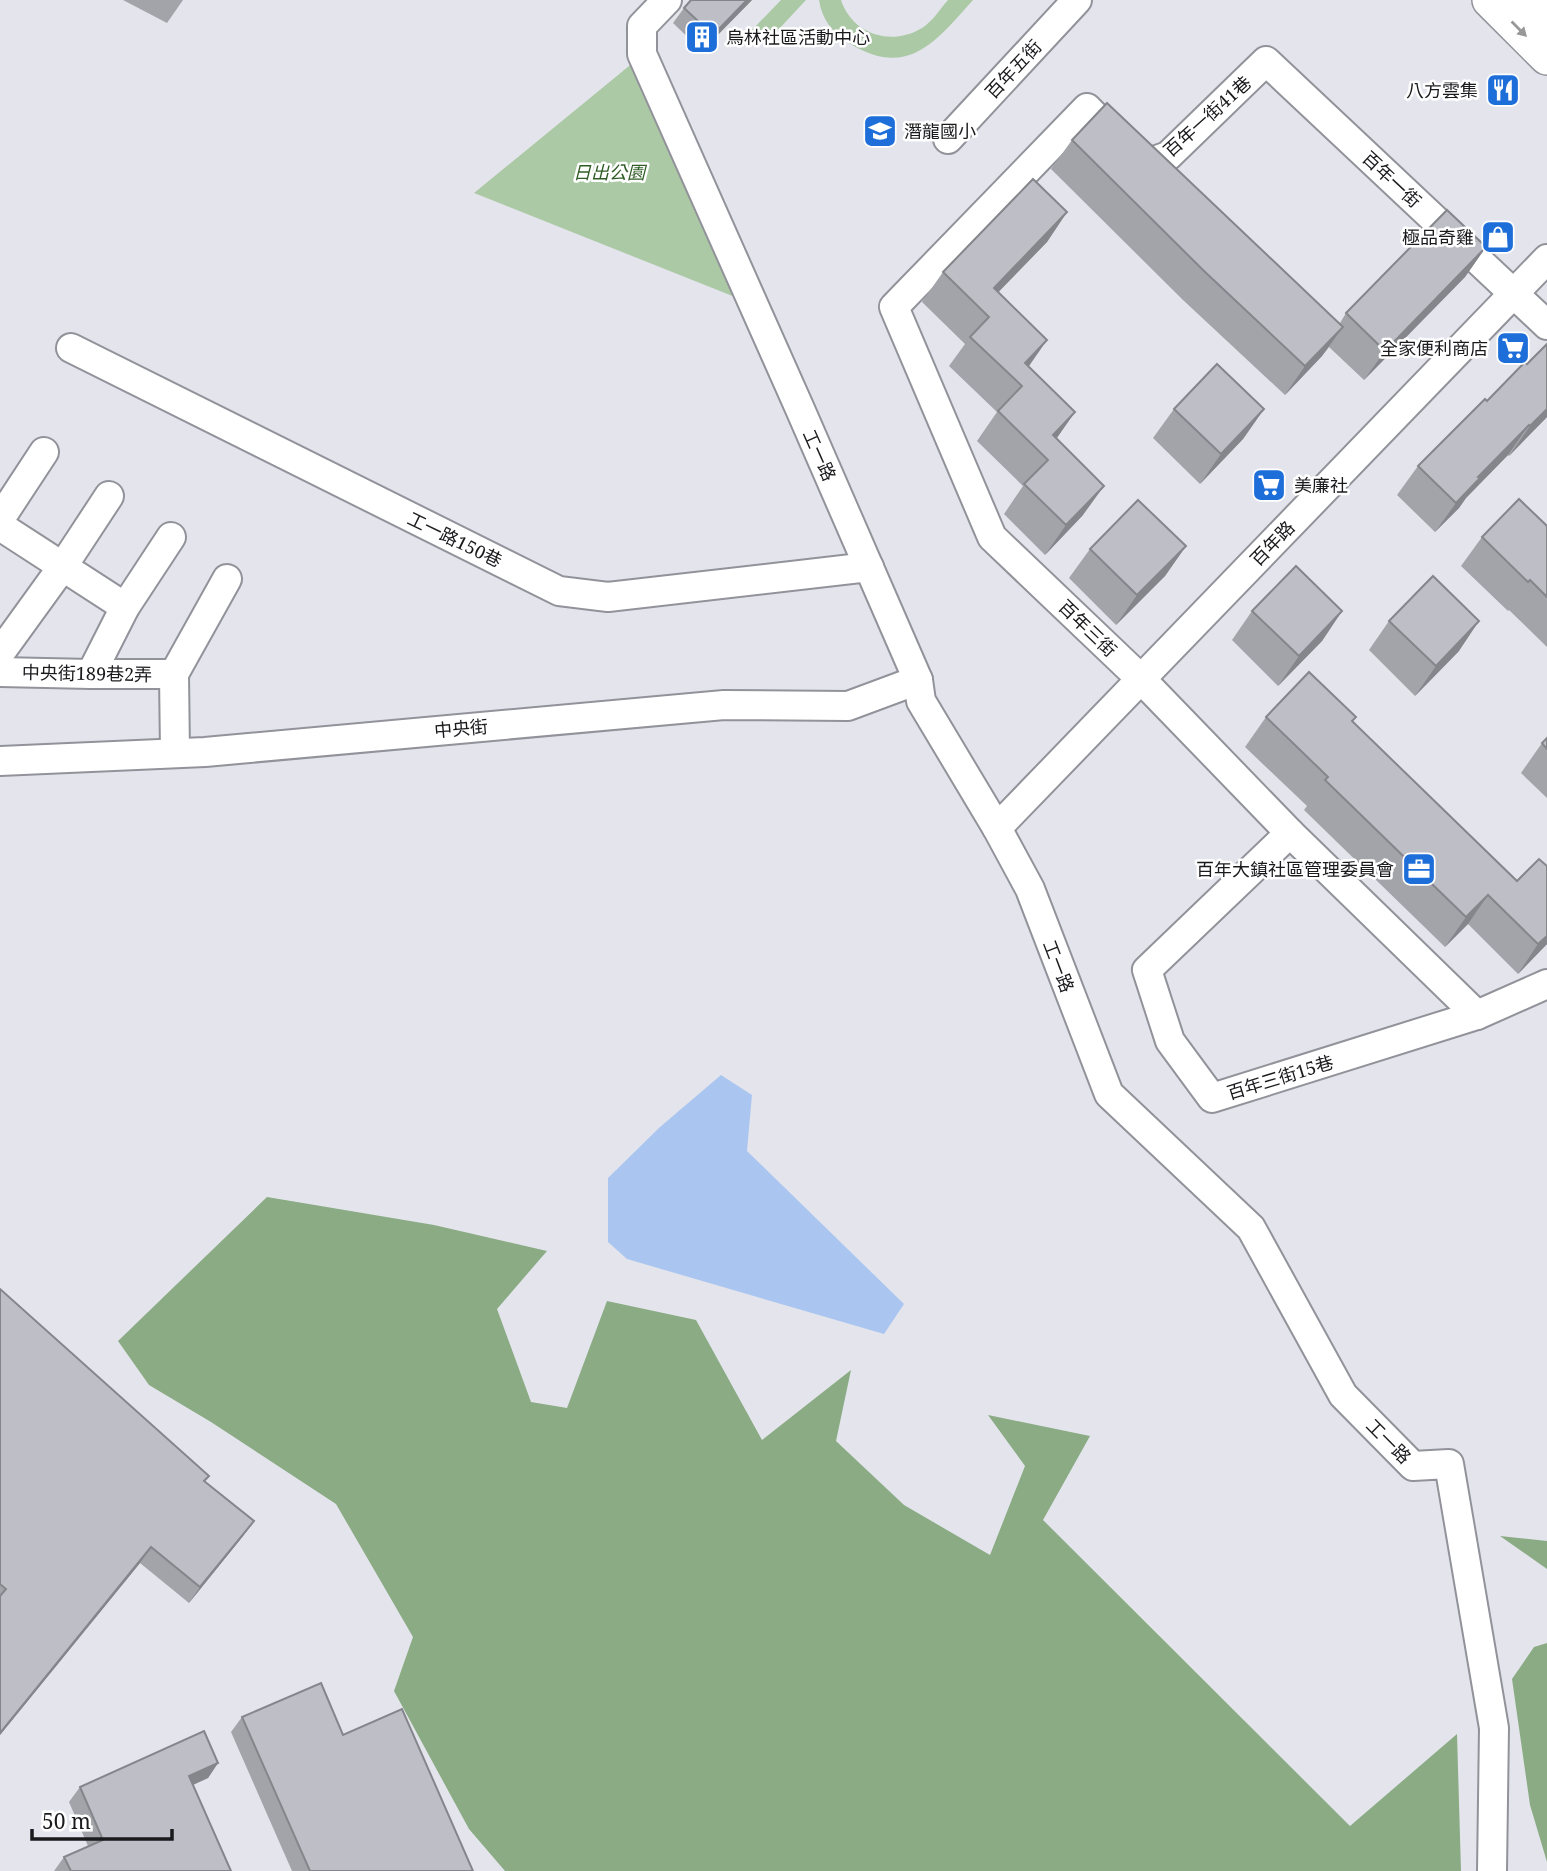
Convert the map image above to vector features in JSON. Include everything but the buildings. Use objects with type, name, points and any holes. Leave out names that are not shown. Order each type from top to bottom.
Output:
[{"type":"main road","points":[[1490,0],[1547,57]]},
{"type":"main road","points":[[1530,0],[1547,17]]},
{"type":"street","name":"工一路","points":[[667,0],[642,26],[642,54],[918,680],[921,701],[1030,889],[1109,1094],[1251,1228],[1343,1395],[1413,1466],[1449,1464],[1494,1728],[1492,1871]]},
{"type":"street","name":"百年五街","points":[[948,139],[1077,0]]},
{"type":"street","name":"百年一街41巷","points":[[1010,187],[1087,108],[1143,164],[1168,156],[1266,61]]},
{"type":"street","name":"百年一街","points":[[1266,61],[1547,325]]},
{"type":"street","name":"百年三街","points":[[1010,187],[894,307],[992,537],[1141,679],[1290,833],[1477,1016]]},
{"type":"street","name":"百年路","points":[[997,828],[1547,259]]},
{"type":"street","name":"工一路150巷","points":[[71,348],[559,591],[608,597],[869,567]]},
{"type":"street","points":[[0,519],[44,452]]},
{"type":"street","points":[[0,653],[63,566],[108,496]]},
{"type":"street","points":[[0,526],[125,607]]},
{"type":"street","points":[[91,674],[125,607],[172,537]]},
{"type":"street","points":[[175,753],[174,674],[227,579]]},
{"type":"street","name":"中央街189巷2弄","points":[[0,672],[174,674]]},
{"type":"street","name":"中央街","points":[[0,761],[175,753],[724,705],[848,706],[918,680]]},
{"type":"street","name":"百年三街15巷","points":[[1290,833],[1147,970],[1170,1041],[1212,1098],[1477,1016]]},
{"type":"street","points":[[1477,1016],[1547,984]]},
{"type":"green space","points":[[781,0],[806,0],[764,45],[751,31]]},
{"type":"green space","points":[[819,0],[841,0],[846,12],[863,29],[874,34],[898,36],[922,28],[948,0],[973,0],[946,29],[919,51],[888,58],[870,53],[838,35],[826,20]]},
{"type":"green space","name":"日出公園","points":[[640,57],[735,297],[474,193]]},
{"type":"green space","points":[[267,1197],[434,1225],[547,1251],[497,1309],[531,1402],[567,1408],[607,1301],[696,1320],[762,1440],[851,1370],[836,1441],[904,1505],[990,1555],[1025,1466],[988,1415],[1090,1436],[1043,1520],[1350,1826],[1457,1734],[1461,1871],[505,1871],[469,1829],[394,1691],[413,1637],[336,1504],[149,1385],[118,1341]]},
{"type":"green space","points":[[1500,1536],[1547,1541],[1547,1569]]},
{"type":"green space","points":[[1547,1643],[1547,1862],[1530,1805],[1512,1679],[1534,1647]]},
{"type":"water","points":[[721,1075],[752,1095],[747,1151],[904,1304],[884,1334],[627,1259],[608,1242],[608,1178],[660,1127]]},
{"type":"place","name":"烏林社區活動中心","points":[[702,37]]},
{"type":"place","name":"八方雲集","points":[[1503,90]]},
{"type":"place","name":"潛龍國小","points":[[880,131]]},
{"type":"place","name":"極品奇雞","points":[[1498,237]]},
{"type":"place","name":"全家便利商店","points":[[1513,348]]},
{"type":"place","name":"美廉社","points":[[1269,485]]},
{"type":"place","name":"百年大鎮社區管理委員會","points":[[1419,869]]}]
